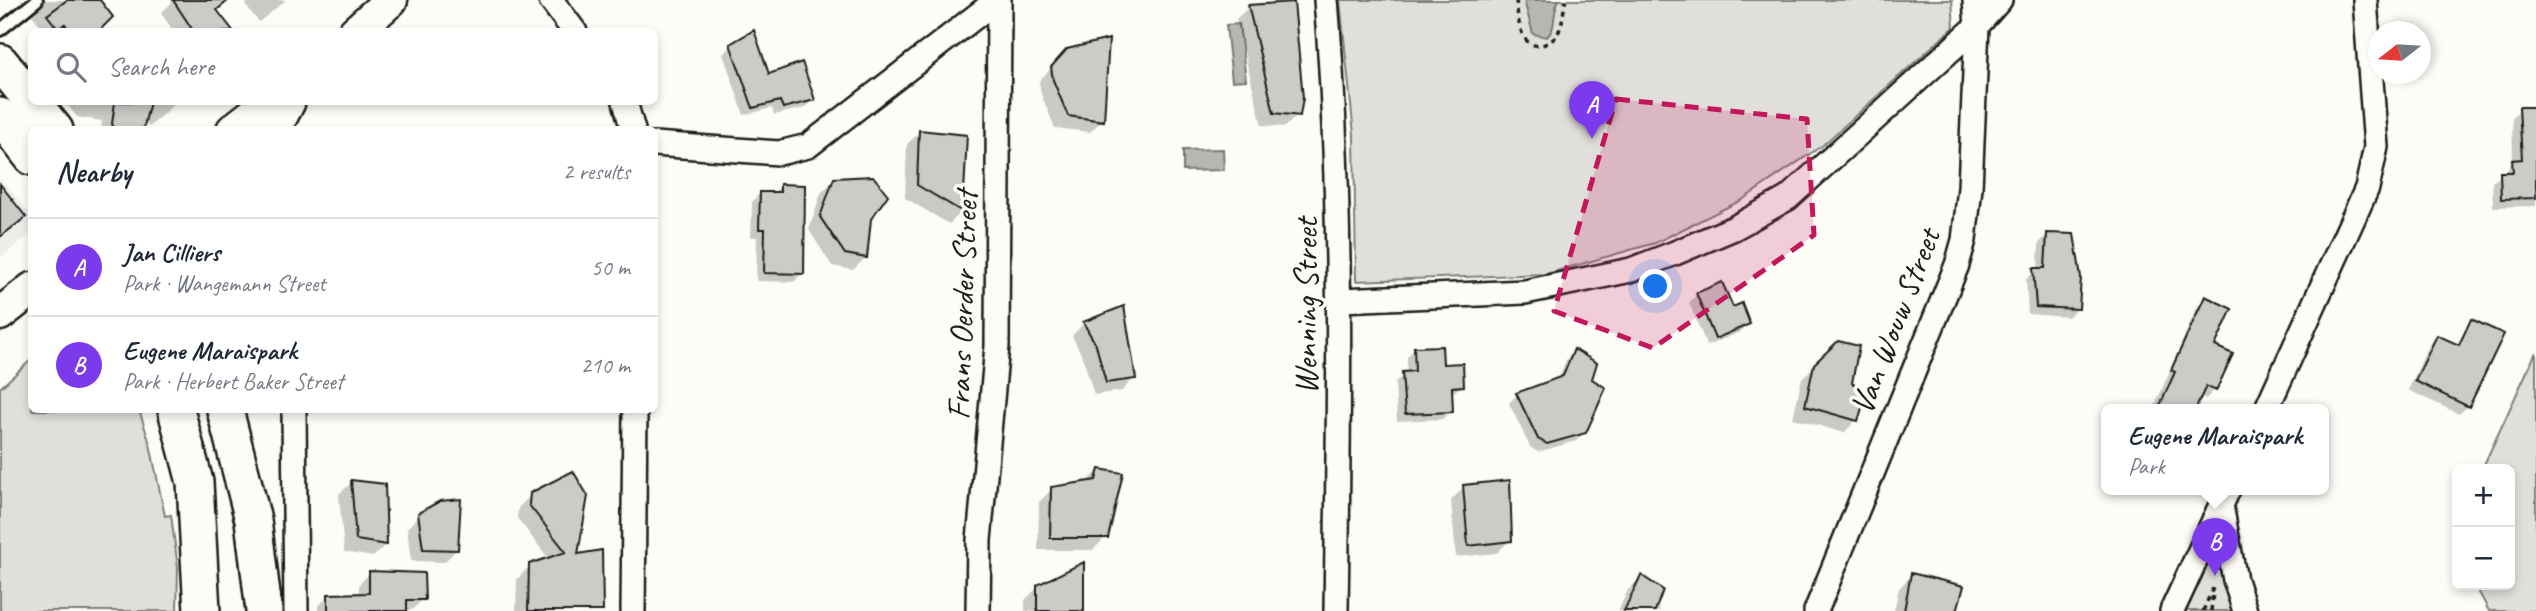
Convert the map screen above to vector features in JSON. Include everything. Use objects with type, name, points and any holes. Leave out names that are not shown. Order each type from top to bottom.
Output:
[{"type":"main road","points":[[360,28],[391,0]]},
{"type":"main road","points":[[0,62],[28,96]]},
{"type":"main road","points":[[35,105],[52,126]]},
{"type":"main road","points":[[238,126],[265,105]]},
{"type":"main road","points":[[274,126],[285,105]]},
{"type":"main road","points":[[0,116],[28,152]]},
{"type":"main road","points":[[0,314],[28,292]]},
{"type":"main road","points":[[177,413],[195,482],[202,611]]},
{"type":"main road","points":[[226,413],[253,520],[264,611]]},
{"type":"street","points":[[551,0],[572,28]]},
{"type":"street","points":[[658,144],[779,153],[808,146],[998,0]]},
{"type":"street","name":"Frans Oerder Street","points":[[978,611],[979,540],[997,346],[998,0]]},
{"type":"street","name":"Wenning Street","points":[[1325,0],[1335,114],[1341,300],[1336,611]]},
{"type":"street","name":"Van Wouw Street","points":[[1816,611],[1957,265],[1964,240],[1970,188],[1977,26],[1975,0]]},
{"type":"street","points":[[1341,300],[1525,292],[1631,270],[1734,228],[1788,198],[1977,26],[2000,0]]},
{"type":"street","points":[[2269,404],[2367,188],[2376,148],[2365,0]]},
{"type":"street","points":[[626,105],[632,126]]},
{"type":"street","points":[[294,413],[296,611]]},
{"type":"street","points":[[634,611],[635,413]]},
{"type":"street","points":[[2172,611],[2224,498]]},
{"type":"street","points":[[2224,498],[2235,580],[2245,611]]},
{"type":"lane","points":[[0,30],[37,0]]},
{"type":"path","points":[[1516,0],[1523,36],[1526,41],[1539,45],[1548,43],[1558,34],[1566,0]]},
{"type":"path","points":[[2203,611],[2213,588],[2211,611]]},
{"type":"highlighted area","points":[[1616,99],[1807,119],[1814,235],[1653,348],[1554,311]]},
{"type":"shaded area","points":[[1340,0],[1952,0],[1954,27],[1823,145],[1742,200],[1655,243],[1546,274],[1356,281],[1354,134]]},
{"type":"shaded area","points":[[1524,0],[1559,0],[1552,29],[1547,37],[1533,34]]},
{"type":"shaded area","points":[[1239,24],[1246,80],[1232,81],[1226,25]]},
{"type":"shaded area","points":[[1223,149],[1224,170],[1183,171],[1183,150]]},
{"type":"shaded area","points":[[0,178],[28,211],[28,236],[0,258]]},
{"type":"shaded area","points":[[2536,352],[2536,611],[2489,611],[2478,590],[2515,590],[2515,464],[2484,464]]},
{"type":"shaded area","points":[[28,363],[28,413],[140,413],[150,444],[165,516],[171,515],[178,568],[177,611],[0,611],[0,388]]},
{"type":"shaded area","points":[[2215,541],[2247,611],[2182,611]]},
{"type":"building","points":[[67,0],[100,0],[113,17],[102,28],[68,28],[65,24],[57,28],[47,15]]},
{"type":"building","points":[[173,0],[229,0],[217,10],[231,28],[191,28]]},
{"type":"building","points":[[1294,2],[1303,98],[1300,116],[1274,113],[1248,5]]},
{"type":"building","points":[[754,30],[769,74],[802,62],[815,100],[783,108],[780,101],[753,108],[730,44]]},
{"type":"building","points":[[1109,39],[1104,121],[1068,116],[1053,80],[1051,67],[1067,49]]},
{"type":"building","points":[[115,105],[149,105],[144,126],[112,124]]},
{"type":"building","points":[[2519,107],[2536,107],[2536,198],[2501,199],[2500,172],[2513,172],[2512,160],[2522,159]]},
{"type":"building","points":[[919,130],[967,135],[963,212],[917,185]]},
{"type":"building","points":[[873,176],[888,195],[871,219],[867,258],[845,254],[820,217],[834,178]]},
{"type":"building","points":[[0,184],[26,217],[0,237]]},
{"type":"building","points":[[780,184],[805,185],[804,274],[764,273],[765,229],[759,229],[760,192],[780,192]]},
{"type":"building","points":[[2047,233],[2074,234],[2081,277],[2079,309],[2036,307],[2033,268],[2045,268]]},
{"type":"building","points":[[1722,282],[1733,307],[1742,303],[1750,324],[1715,339],[1696,293]]},
{"type":"building","points":[[2205,296],[2232,309],[2215,346],[2233,354],[2216,391],[2206,386],[2198,404],[2161,404],[2175,372],[2171,370]]},
{"type":"building","points":[[1124,306],[1136,379],[1106,383],[1096,345],[1083,322]]},
{"type":"building","points":[[2471,319],[2504,334],[2469,407],[2415,381],[2437,335],[2459,345]]},
{"type":"building","points":[[1838,341],[1859,346],[1852,383],[1867,392],[1858,421],[1805,406],[1814,364]]},
{"type":"building","points":[[1442,346],[1443,364],[1463,363],[1464,386],[1452,387],[1453,412],[1405,414],[1402,372],[1415,371],[1414,347]]},
{"type":"building","points":[[1574,349],[1597,363],[1592,379],[1606,388],[1586,433],[1547,444],[1538,439],[1516,393],[1563,376]]},
{"type":"building","points":[[1099,469],[1123,473],[1108,538],[1050,538],[1051,487],[1096,480]]},
{"type":"building","points":[[573,471],[588,496],[578,554],[602,550],[603,611],[528,611],[529,564],[566,552],[529,505],[530,493]]},
{"type":"building","points":[[351,480],[385,484],[387,545],[356,540]]},
{"type":"building","points":[[1510,480],[1512,541],[1468,546],[1463,485]]},
{"type":"building","points":[[461,499],[458,550],[423,549],[418,513],[440,501]]},
{"type":"building","points":[[1084,562],[1084,611],[1037,611],[1037,585]]},
{"type":"building","points":[[369,571],[424,573],[425,600],[407,600],[407,611],[328,611],[328,594],[369,593]]},
{"type":"building","points":[[1911,573],[1964,586],[1957,611],[1904,611]]},
{"type":"building","points":[[1641,575],[1663,590],[1655,611],[1624,611]]},
{"type":"place","name":"Jan Cilliers","points":[[1592,139]]},
{"type":"place","name":"Eugene Maraispark","points":[[2215,576]]}]
